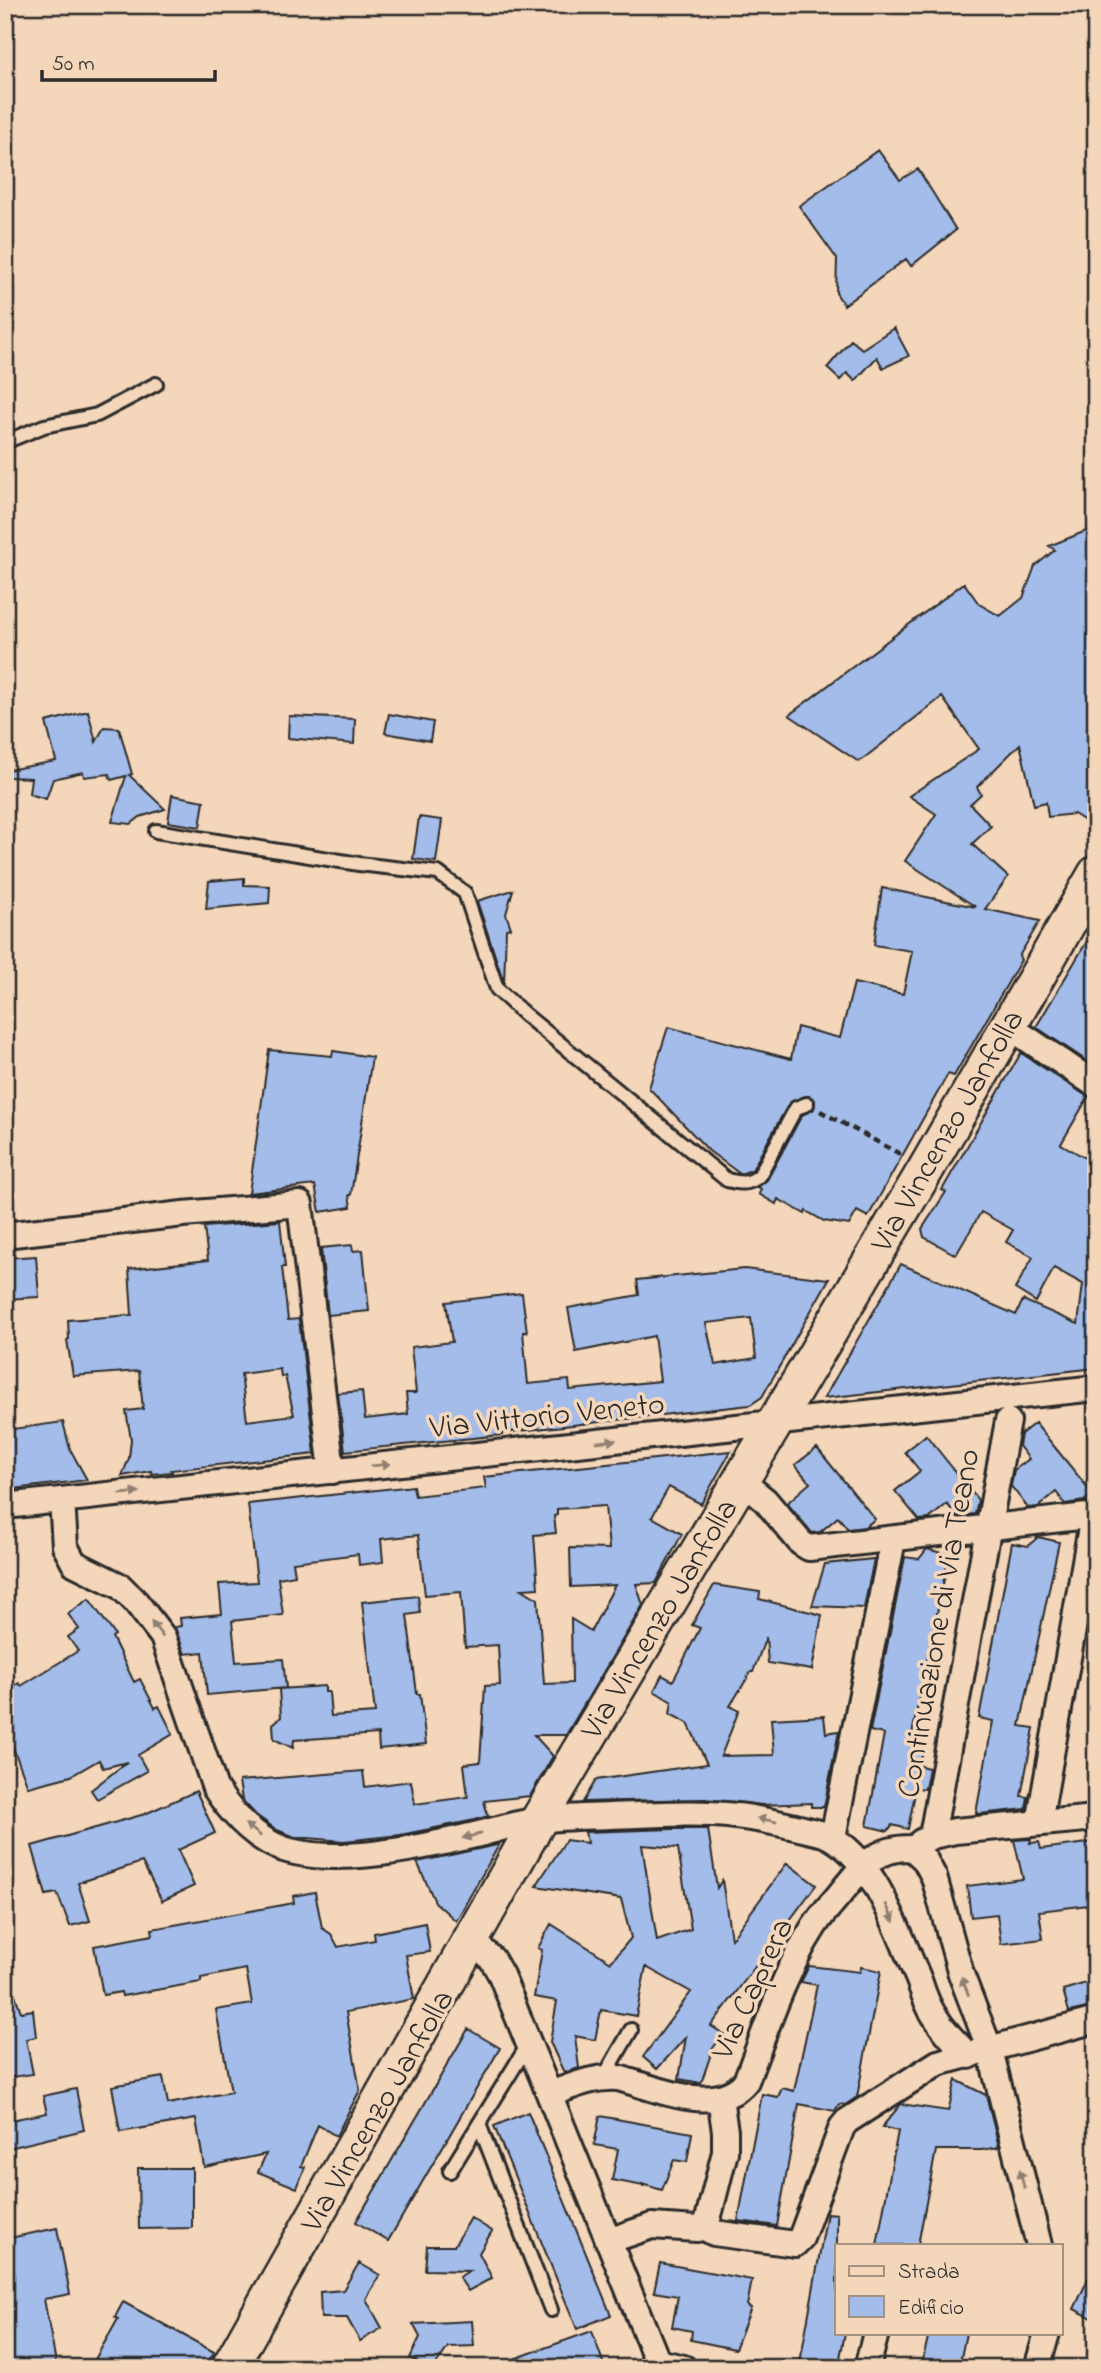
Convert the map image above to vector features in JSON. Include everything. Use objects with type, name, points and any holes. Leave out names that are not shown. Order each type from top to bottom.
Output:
[{"type":"main road","name":"Via Vincenzo Janfolla","points":[[229,2368],[539,1820],[926,1169],[1096,874]]},
{"type":"street","points":[[1007,1025],[1096,1085]]},
{"type":"street","points":[[5,1236],[183,1214],[300,1204],[332,1471]]},
{"type":"street","name":"Via Vittorio Veneto","points":[[5,1506],[1096,1388]]},
{"type":"street","name":"Continuazione di Via Teano","points":[[922,1842],[988,1528],[1007,1421]]},
{"type":"street","points":[[740,1480],[765,1500],[809,1548],[1095,1515],[1040,1823]]},
{"type":"street","points":[[62,1500],[65,1546],[74,1563],[120,1586],[163,1637],[215,1788],[228,1808],[248,1828],[271,1844],[293,1851],[336,1856],[366,1854],[452,1840],[539,1820],[664,1814],[715,1814],[765,1819],[833,1838],[859,1860],[887,1906],[933,2014],[950,2038],[980,2052]]},
{"type":"street","name":"Continuazione di Via Teano","points":[[833,1838],[893,1540]]},
{"type":"street","points":[[859,1860],[955,1831],[1096,1818]]},
{"type":"street","points":[[922,1842],[925,1860],[934,1877],[961,1974],[980,2052],[1039,2244]]},
{"type":"street","name":"Via Caprera","points":[[550,2094],[604,2077],[618,2078],[699,2099],[720,2098],[740,2089],[746,2081],[780,1994],[802,1947],[859,1860]]},
{"type":"street","points":[[472,1940],[492,1959],[501,1975],[659,2365],[684,2368]]},
{"type":"street","points":[[608,2241],[652,2226],[703,2227],[714,2233],[795,2244],[801,2238],[842,2127],[847,2121],[938,2063],[1096,2020]]},
{"type":"street","name":"Via Caprera","points":[[703,2227],[709,2219],[726,2151],[720,2098]]},
{"type":"street","points":[[867,2368],[876,2334]]},
{"type":"street","points":[[1038,2368],[1047,2334]]},
{"type":"lane","points":[[5,442],[44,426],[97,415],[156,384]]},
{"type":"lane","points":[[156,831],[359,864],[438,873],[465,892],[497,989],[727,1180],[744,1183],[759,1176],[796,1108],[807,1104]]},
{"type":"lane","points":[[604,2077],[631,2030]]},
{"type":"lane","points":[[450,2171],[529,2043]]},
{"type":"lane","points":[[479,2124],[551,2311]]},
{"type":"path","points":[[807,1104],[926,1169]]},
{"type":"building","points":[[878,150],[900,180],[918,169],[956,230],[911,266],[906,259],[844,305],[836,293],[837,259],[799,206]]},
{"type":"building","points":[[894,328],[909,356],[883,368],[877,357],[855,381],[847,373],[840,380],[827,368],[851,340],[862,349]]},
{"type":"building","points":[[1096,527],[1096,828],[1074,814],[1048,817],[1046,802],[1034,805],[1020,744],[977,787],[981,794],[970,804],[991,826],[972,844],[1008,877],[985,909],[1040,921],[1019,956],[1021,960],[954,1076],[948,1074],[868,1217],[857,1211],[849,1225],[824,1221],[778,1199],[776,1204],[759,1194],[761,1189],[758,1187],[767,1180],[802,1115],[814,1109],[815,1100],[805,1096],[789,1103],[752,1170],[740,1174],[709,1151],[649,1088],[668,1027],[791,1059],[797,1027],[840,1038],[854,983],[903,994],[912,951],[874,945],[882,888],[976,907],[905,861],[936,814],[909,796],[979,749],[942,697],[859,762],[789,715],[964,583],[979,604],[1000,616],[1023,598],[1035,566],[1055,550],[1049,546]]},
{"type":"building","points":[[88,711],[96,742],[104,727],[119,728],[132,774],[129,775],[165,809],[140,817],[131,824],[112,822],[126,776],[111,780],[109,774],[84,777],[83,772],[53,779],[46,799],[29,794],[31,778],[9,777],[8,770],[56,761],[46,722]]},
{"type":"building","points":[[389,714],[433,722],[430,741],[385,733]]},
{"type":"building","points":[[289,716],[355,719],[354,744],[288,738]]},
{"type":"building","points":[[172,795],[204,801],[200,827],[168,822]]},
{"type":"building","points":[[419,817],[442,820],[436,862],[413,859]]},
{"type":"building","points":[[244,878],[244,885],[270,886],[269,903],[206,909],[209,881]]},
{"type":"building","points":[[513,890],[506,914],[511,928],[506,929],[504,983],[477,901]]},
{"type":"building","points":[[1096,926],[1096,1067],[1036,1027]]},
{"type":"building","points":[[269,1050],[332,1056],[333,1051],[372,1057],[349,1195],[351,1207],[320,1212],[315,1185],[249,1193]]},
{"type":"building","points":[[1021,1053],[1088,1097],[1061,1144],[1096,1164],[1096,1368],[824,1398],[901,1264],[1016,1315],[1023,1300],[1078,1324],[1083,1284],[1054,1268],[1036,1302],[1015,1289],[1033,1257],[1006,1242],[1013,1230],[981,1212],[956,1255],[924,1237],[922,1229],[946,1192],[942,1190]]},
{"type":"building","points":[[280,1221],[288,1320],[299,1319],[315,1454],[122,1476],[129,1458],[131,1439],[126,1411],[143,1409],[139,1371],[73,1376],[67,1340],[68,1320],[132,1315],[129,1269],[208,1260],[204,1227]],"holes":[[[280,1369],[281,1377],[285,1376],[294,1415],[247,1421],[241,1374]]]},
{"type":"building","points":[[352,1245],[353,1251],[363,1250],[369,1311],[328,1315],[321,1248]]},
{"type":"building","points":[[36,1256],[39,1297],[5,1299],[5,1258]]},
{"type":"building","points":[[744,1269],[829,1279],[762,1397],[750,1405],[345,1451],[338,1393],[362,1391],[365,1419],[408,1414],[406,1393],[416,1393],[411,1347],[452,1342],[446,1302],[522,1293],[527,1332],[523,1332],[528,1384],[569,1380],[570,1390],[660,1381],[654,1336],[576,1352],[568,1308],[639,1295],[637,1280]],"holes":[[[751,1318],[756,1358],[715,1365],[706,1323]]]},
{"type":"building","points":[[63,1422],[70,1449],[87,1480],[5,1490],[5,1430]]},
{"type":"building","points":[[1035,1423],[1093,1494],[1084,1501],[1065,1504],[1056,1492],[1038,1507],[1028,1508],[1011,1486],[1014,1470],[1029,1459],[1019,1446],[1021,1434]]},
{"type":"building","points":[[926,1435],[978,1500],[975,1514],[957,1516],[947,1504],[929,1519],[919,1520],[895,1491],[920,1471],[905,1452]]},
{"type":"building","points":[[817,1448],[875,1519],[865,1527],[848,1529],[838,1517],[820,1532],[812,1533],[787,1503],[810,1483],[795,1465]]},
{"type":"building","points":[[731,1451],[701,1504],[669,1487],[652,1517],[682,1534],[656,1583],[636,1584],[643,1605],[566,1735],[534,1735],[553,1756],[530,1796],[484,1801],[488,1816],[400,1835],[344,1841],[295,1837],[277,1830],[256,1815],[242,1800],[239,1781],[363,1771],[365,1787],[411,1781],[415,1804],[468,1797],[464,1764],[480,1762],[485,1686],[500,1685],[498,1645],[465,1647],[461,1592],[425,1595],[418,1535],[381,1539],[383,1562],[359,1565],[358,1554],[293,1562],[295,1575],[278,1578],[283,1615],[232,1621],[236,1662],[283,1659],[286,1688],[207,1695],[203,1652],[185,1654],[175,1627],[181,1626],[180,1618],[222,1614],[219,1584],[257,1582],[248,1504],[413,1486],[415,1496],[486,1488],[484,1477]],"holes":[[[605,1506],[609,1549],[570,1548],[571,1587],[615,1585],[591,1631],[571,1619],[572,1683],[544,1684],[538,1599],[522,1589],[538,1588],[534,1535],[556,1533],[554,1516],[557,1515],[557,1509]]]},
{"type":"building","points":[[1038,1537],[1059,1542],[1020,1726],[1034,1728],[1021,1796],[1028,1797],[1026,1809],[979,1814],[976,1813],[993,1721],[979,1718],[1012,1543],[1028,1546]]},
{"type":"building","points":[[927,1549],[949,1555],[911,1739],[925,1740],[920,1766],[929,1768],[925,1789],[916,1788],[908,1829],[892,1825],[888,1831],[867,1826],[884,1734],[870,1731],[905,1557],[919,1559]]},
{"type":"building","points":[[874,1559],[864,1608],[812,1606],[825,1564]]},
{"type":"building","points":[[714,1585],[760,1592],[759,1599],[822,1615],[812,1670],[768,1663],[766,1637],[753,1672],[730,1706],[739,1710],[721,1756],[774,1755],[771,1719],[824,1716],[826,1733],[839,1731],[824,1807],[811,1807],[811,1803],[762,1805],[705,1799],[583,1802],[596,1780],[707,1764],[688,1723],[670,1714],[672,1702],[654,1691],[662,1675],[673,1681],[700,1628],[692,1625]]},
{"type":"building","points":[[418,1596],[420,1613],[407,1615],[426,1744],[379,1749],[378,1734],[294,1740],[293,1748],[274,1739],[273,1724],[281,1717],[279,1689],[325,1686],[325,1692],[329,1692],[331,1716],[375,1713],[362,1602]]},
{"type":"building","points":[[89,1599],[115,1635],[112,1637],[134,1682],[140,1679],[155,1708],[159,1706],[173,1734],[138,1755],[147,1771],[97,1799],[91,1790],[127,1762],[103,1768],[99,1760],[71,1776],[28,1787],[5,1726],[5,1691],[19,1683],[21,1686],[78,1651],[68,1637],[79,1629],[68,1614]]},
{"type":"building","points":[[196,1791],[215,1833],[178,1850],[194,1886],[162,1901],[142,1862],[78,1883],[90,1921],[70,1926],[57,1893],[46,1895],[32,1846],[145,1814]]},
{"type":"building","points":[[708,1829],[717,1888],[722,1880],[731,1939],[787,1863],[816,1885],[711,2026],[724,2034],[713,2048],[701,2083],[679,2079],[686,2037],[657,2069],[643,2057],[691,1992],[646,1967],[636,2016],[601,2010],[595,2040],[575,2036],[579,2068],[564,2073],[550,2042],[557,2001],[534,1997],[542,1950],[538,1948],[551,1924],[611,1962],[631,1938],[621,1899],[536,1886],[566,1840],[587,1843],[585,1832]],"holes":[[[642,1845],[678,1848],[691,1929],[657,1941]]]},
{"type":"building","points":[[1031,1839],[1030,1843],[1039,1842],[1041,1849],[1096,1842],[1096,1904],[1039,1911],[1043,1939],[1001,1944],[997,1914],[971,1917],[967,1886],[1023,1879],[1014,1840]]},
{"type":"building","points":[[499,1845],[456,1921],[435,1902],[417,1862]]},
{"type":"building","points":[[315,1892],[322,1928],[331,1934],[338,1947],[375,1940],[374,1933],[425,1923],[430,1952],[406,1955],[414,1999],[346,2012],[360,2090],[336,2136],[318,2125],[301,2166],[305,2167],[297,2188],[258,2172],[266,2154],[204,2167],[196,2119],[120,2132],[112,2086],[163,2077],[168,2104],[231,2092],[216,2010],[252,2004],[246,1969],[201,1978],[201,1982],[122,1996],[121,1992],[103,1995],[94,1946],[153,1935],[152,1929],[294,1903],[293,1896]]},
{"type":"building","points":[[809,1966],[860,1972],[861,1967],[881,1971],[857,2097],[845,2105],[839,2104],[835,2111],[799,2104],[777,2226],[738,2221],[762,2094],[778,2097],[782,2088],[794,2091],[817,1985],[801,1982]]},
{"type":"building","points":[[8,1974],[21,2012],[33,2010],[36,2037],[26,2039],[33,2074],[5,2078],[5,1975]]},
{"type":"building","points":[[1096,1980],[1096,2006],[1069,2012],[1063,1990]]},
{"type":"building","points":[[468,2029],[500,2048],[388,2241],[356,2222]]},
{"type":"building","points":[[956,2080],[986,2095],[999,2147],[982,2150],[936,2150],[918,2244],[877,2244],[898,2131],[882,2127],[901,2104],[948,2111]]},
{"type":"building","points":[[76,2089],[84,2130],[5,2149],[5,2121],[47,2113],[43,2096]]},
{"type":"building","points":[[528,2112],[611,2315],[577,2329],[494,2126]]},
{"type":"building","points":[[600,2116],[692,2133],[687,2162],[674,2160],[662,2190],[612,2180],[618,2149],[594,2145]]},
{"type":"building","points":[[138,2168],[192,2168],[192,2228],[139,2229]]},
{"type":"building","points":[[827,2213],[837,2214],[835,2334],[845,2334],[838,2368],[799,2368]]},
{"type":"building","points":[[471,2218],[492,2231],[479,2253],[492,2278],[468,2291],[459,2277],[469,2271],[425,2270],[427,2246],[454,2246]]},
{"type":"building","points":[[57,2228],[70,2294],[44,2299],[57,2368],[5,2368],[5,2239]]},
{"type":"building","points":[[1096,2262],[1096,2320],[1074,2309]]},
{"type":"building","points":[[359,2263],[380,2275],[366,2299],[382,2328],[360,2341],[347,2318],[321,2318],[320,2292],[343,2290]]},
{"type":"building","points":[[660,2263],[752,2280],[747,2306],[751,2308],[735,2349],[691,2340],[692,2331],[672,2327],[678,2296],[654,2292]]},
{"type":"building","points":[[123,2302],[214,2352],[205,2368],[90,2368],[118,2319],[115,2317]]},
{"type":"building","points":[[472,2321],[474,2346],[448,2347],[434,2368],[410,2358],[420,2337],[413,2324]]},
{"type":"building","points":[[592,2331],[605,2368],[497,2368],[497,2365]]},
{"type":"building","points":[[929,2334],[966,2334],[959,2368],[921,2368]]}]
